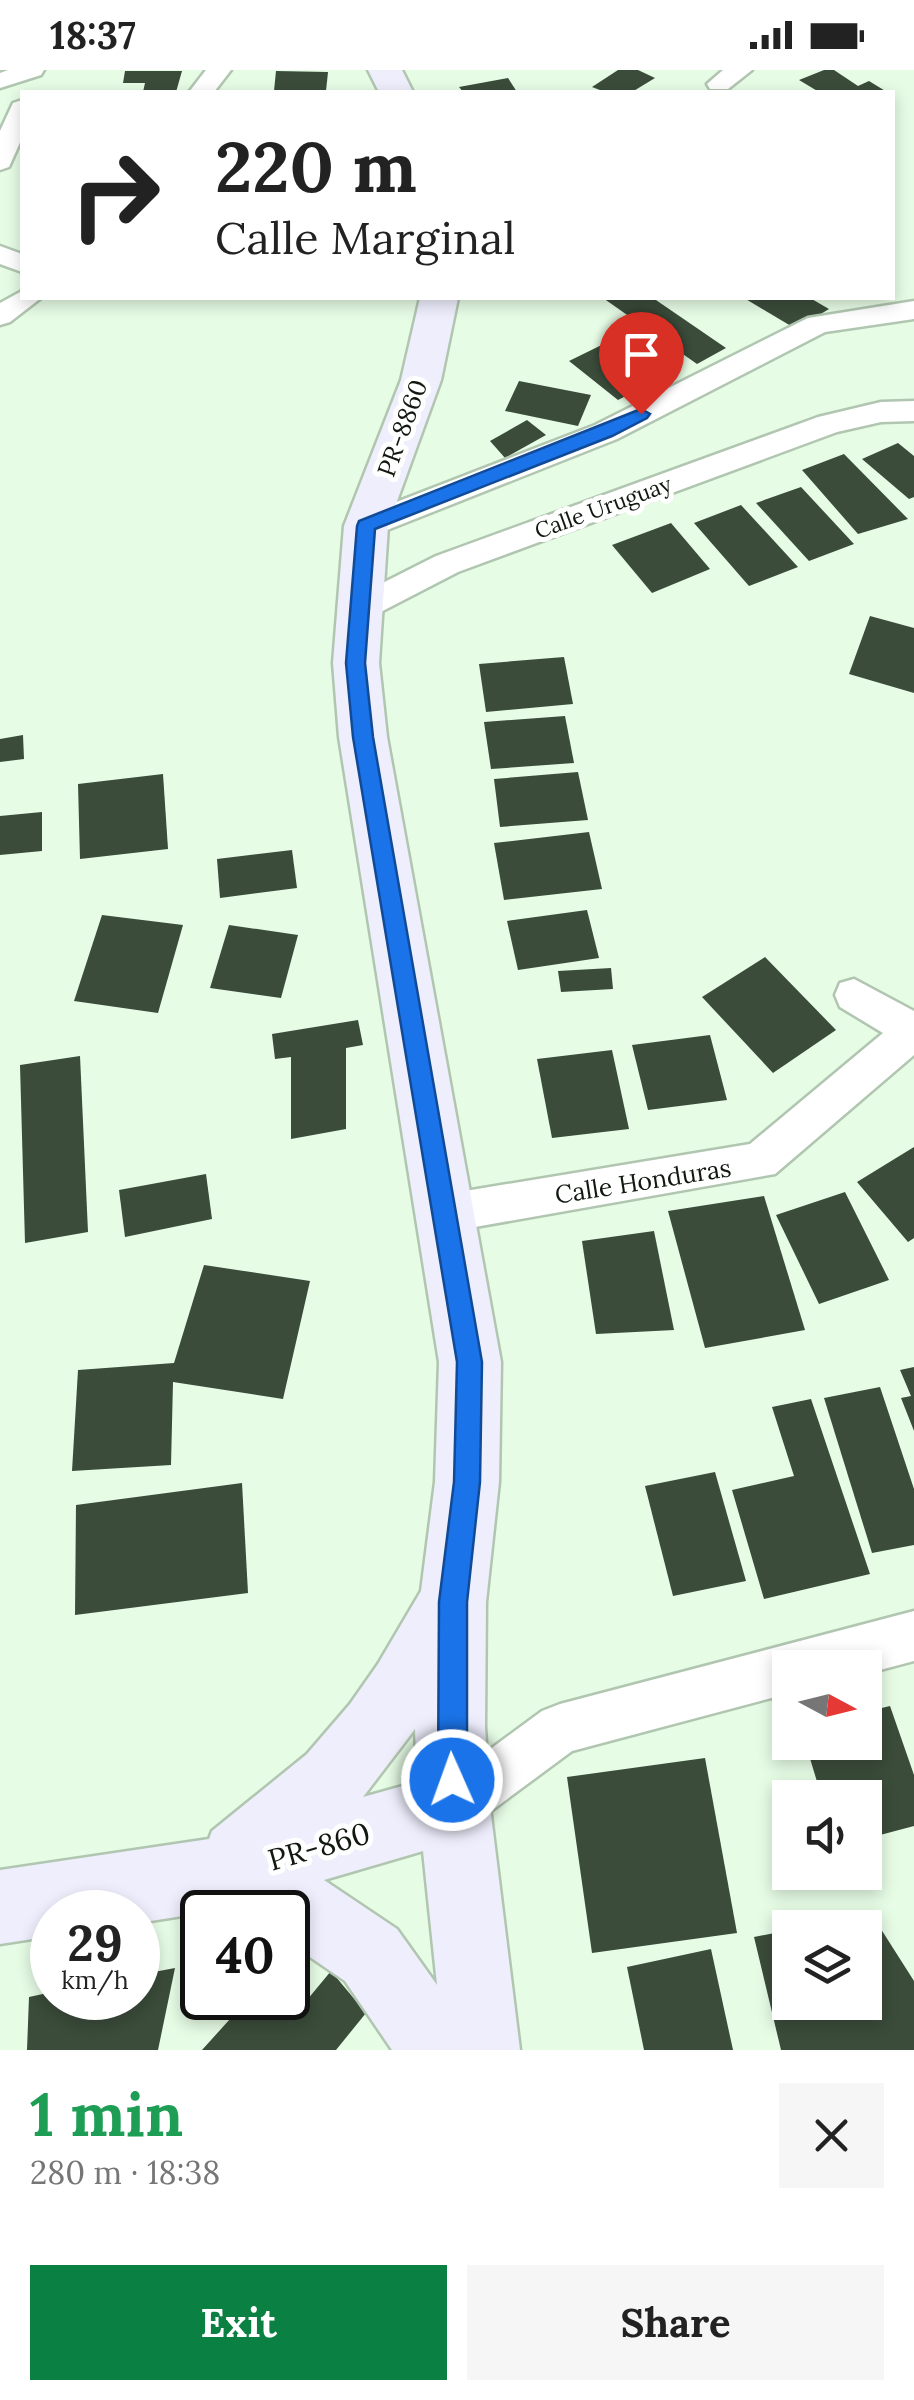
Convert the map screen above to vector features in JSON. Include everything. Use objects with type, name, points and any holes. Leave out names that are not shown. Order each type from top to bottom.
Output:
[{"type":"street","points":[[0,81],[35,70]]},
{"type":"street","points":[[202,90],[220,70]]},
{"type":"street","points":[[0,162],[20,113]]},
{"type":"street","points":[[0,316],[24,300]]},
{"type":"street","name":"PR-8860","points":[[439,300],[421,380],[366,526],[356,663],[363,737],[470,1362],[467,1482],[453,1602],[450,1727],[454,1807]]},
{"type":"street","points":[[366,526],[606,432],[818,324],[914,310]]},
{"type":"street","name":"Calle Uruguay","points":[[357,610],[447,564],[829,424],[881,412],[914,411]]},
{"type":"street","name":"Calle Honduras","points":[[447,1213],[760,1161],[914,1031],[854,994]]},
{"type":"street","points":[[214,1875],[299,1810],[346,1765],[403,1686],[453,1602]]},
{"type":"street","points":[[861,1650],[914,1636]]},
{"type":"street","points":[[482,2050],[454,1807],[560,1729],[772,1673]]},
{"type":"street","name":"PR-860","points":[[0,1907],[214,1875],[454,1807]]},
{"type":"street","points":[[214,1875],[298,1906],[371,1956],[437,2050]]},
{"type":"building","points":[[618,70],[638,70],[655,78],[635,90],[592,87]]},
{"type":"building","points":[[834,70],[858,86],[869,81],[884,90],[816,90],[799,80]]},
{"type":"building","points":[[125,71],[182,71],[177,90],[143,90],[145,83],[123,83]]},
{"type":"building","points":[[276,71],[328,72],[326,90],[274,90]]},
{"type":"building","points":[[508,78],[516,90],[461,90],[459,87]]},
{"type":"building","points":[[606,300],[656,300],[726,348],[697,364]]},
{"type":"building","points":[[747,300],[813,300],[829,309],[796,329]]},
{"type":"building","points":[[622,335],[642,350],[612,365],[641,388],[618,400],[569,361]]},
{"type":"building","points":[[519,381],[591,395],[578,426],[505,411]]},
{"type":"building","points":[[527,420],[546,435],[505,458],[490,441]]},
{"type":"building","points":[[898,443],[914,456],[914,497],[909,499],[862,459]]},
{"type":"building","points":[[844,454],[908,519],[858,534],[802,470]]},
{"type":"building","points":[[801,487],[854,544],[809,561],[756,503]]},
{"type":"building","points":[[741,505],[798,567],[749,586],[694,523]]},
{"type":"building","points":[[671,523],[710,569],[652,593],[612,545]]},
{"type":"building","points":[[870,616],[914,628],[914,693],[849,674]]},
{"type":"building","points":[[564,657],[573,704],[486,712],[479,664]]},
{"type":"building","points":[[565,716],[574,763],[491,769],[484,722]]},
{"type":"building","points":[[23,735],[24,759],[0,762],[0,739]]},
{"type":"building","points":[[578,772],[588,820],[500,827],[494,779]]},
{"type":"building","points":[[163,774],[168,849],[80,859],[78,784]]},
{"type":"building","points":[[42,812],[42,851],[0,855],[0,816]]},
{"type":"building","points":[[589,832],[602,889],[504,900],[494,843]]},
{"type":"building","points":[[292,850],[297,888],[220,898],[217,859]]},
{"type":"building","points":[[587,910],[599,958],[518,970],[507,921]]},
{"type":"building","points":[[102,915],[183,925],[158,1013],[74,1001]]},
{"type":"building","points":[[229,925],[298,935],[281,998],[210,988]]},
{"type":"building","points":[[765,957],[836,1030],[773,1073],[702,997]]},
{"type":"building","points":[[611,968],[613,989],[561,992],[558,971]]},
{"type":"building","points":[[358,1020],[363,1045],[346,1048],[346,1129],[291,1139],[291,1057],[275,1059],[272,1034]]},
{"type":"building","points":[[710,1035],[727,1100],[648,1110],[632,1045]]},
{"type":"building","points":[[612,1050],[629,1129],[552,1138],[537,1059]]},
{"type":"building","points":[[80,1056],[88,1232],[25,1243],[20,1065]]},
{"type":"building","points":[[914,1147],[914,1238],[908,1242],[857,1182]]},
{"type":"building","points":[[206,1174],[212,1219],[125,1237],[119,1190]]},
{"type":"building","points":[[845,1192],[889,1280],[819,1304],[776,1215]]},
{"type":"building","points":[[764,1196],[805,1330],[705,1348],[668,1211]]},
{"type":"building","points":[[654,1231],[674,1330],[596,1334],[582,1241]]},
{"type":"building","points":[[204,1265],[310,1281],[283,1399],[173,1382],[171,1465],[72,1471],[78,1370],[174,1363]]},
{"type":"building","points":[[914,1367],[914,1431],[901,1398],[911,1396],[900,1370]]},
{"type":"building","points":[[880,1387],[914,1489],[914,1545],[872,1553],[824,1398]]},
{"type":"building","points":[[811,1399],[870,1574],[764,1599],[732,1490],[794,1476],[772,1407]]},
{"type":"building","points":[[715,1472],[746,1581],[673,1596],[645,1486]]},
{"type":"building","points":[[242,1483],[248,1593],[75,1615],[76,1505]]},
{"type":"building","points":[[890,1706],[914,1775],[914,1826],[882,1834],[882,1780],[817,1780],[810,1760],[882,1760],[882,1708]]},
{"type":"building","points":[[705,1758],[737,1933],[592,1953],[567,1777]]},
{"type":"building","points":[[882,1931],[914,1981],[914,2050],[781,2050],[774,2020],[882,2020]]},
{"type":"building","points":[[772,1934],[772,2012],[754,1937]]},
{"type":"building","points":[[711,1949],[733,2050],[644,2050],[627,1967]]},
{"type":"building","points":[[175,1968],[158,2050],[27,2050],[29,1997],[30,2020],[160,2020],[160,1971]]},
{"type":"building","points":[[331,1971],[366,2013],[336,2050],[202,2050],[229,2020],[310,2020],[310,1996]]},
{"type":"route","points":[[452,1780],[453,1602],[467,1482],[470,1362],[363,737],[356,663],[366,526],[606,432],[641,414]]}]
